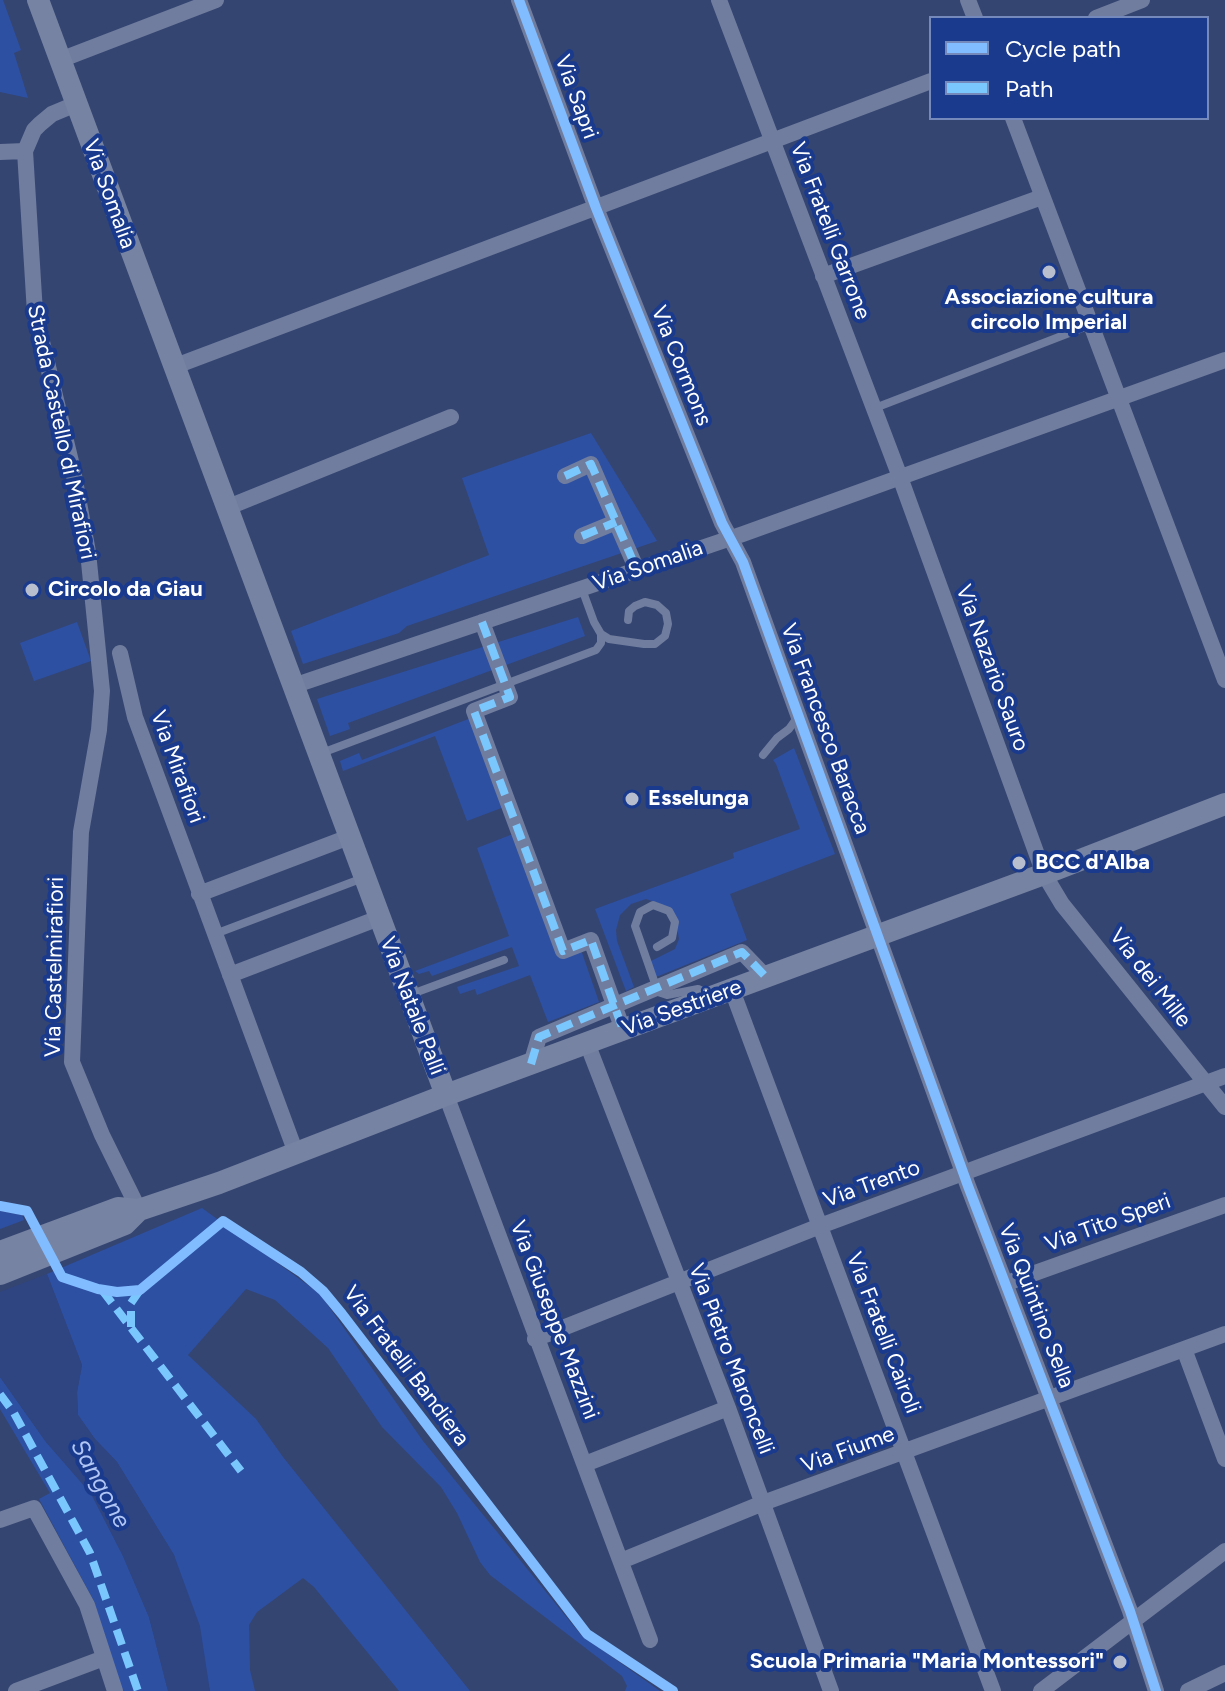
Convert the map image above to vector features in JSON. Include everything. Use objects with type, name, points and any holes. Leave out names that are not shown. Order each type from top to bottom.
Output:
[{"type":"main road","points":[[38,0],[60,60]]},
{"type":"main road","name":"Via Somalia","points":[[60,60],[293,686]]},
{"type":"main road","points":[[293,686],[349,837]]},
{"type":"main road","name":"Via Sestriere","points":[[71,1236],[125,1224],[139,1210],[1225,804]]},
{"type":"main road","name":"Via Natale Palli","points":[[349,837],[446,1095]]},
{"type":"main road","points":[[0,1252],[71,1236]]},
{"type":"main road","points":[[0,1274],[71,1236]]},
{"type":"street","points":[[60,60],[216,0]]},
{"type":"street","name":"Via Sapri","points":[[519,0],[596,208]]},
{"type":"street","name":"Via Fratelli Garrone","points":[[719,0],[900,477]]},
{"type":"street","points":[[1101,16],[1142,0]]},
{"type":"street","points":[[173,367],[929,82]]},
{"type":"street","points":[[0,152],[25,151],[40,124],[52,114],[76,104]]},
{"type":"street","points":[[1014,120],[1225,680]]},
{"type":"street","name":"Strada Castello di Mirafiori","points":[[25,151],[35,313],[68,442],[88,552],[102,691],[93,760]]},
{"type":"street","points":[[823,276],[1042,197]]},
{"type":"street","name":"Via Cormons","points":[[596,208],[718,515],[730,538]]},
{"type":"street","name":"Via Somalia","points":[[293,686],[730,538],[1225,360]]},
{"type":"street","points":[[226,508],[451,417]]},
{"type":"street","points":[[565,476],[591,464],[637,570]]},
{"type":"street","name":"Via Nazario Sauro","points":[[900,477],[1044,874]]},
{"type":"street","points":[[582,536],[616,522]]},
{"type":"street","name":"Via Francesco Baracca","points":[[730,538],[743,562],[879,935]]},
{"type":"street","points":[[482,622],[510,697],[474,711],[563,951],[591,940],[623,1030]]},
{"type":"street","name":"Via Mirafiori","points":[[120,653],[135,717],[230,975]]},
{"type":"street","name":"Via Castelmirafiori","points":[[93,760],[81,832],[72,1062],[102,1135],[139,1210]]},
{"type":"street","points":[[199,894],[349,837]]},
{"type":"street","name":"Via dei Mille","points":[[1044,874],[1062,904],[1225,1107]]},
{"type":"street","points":[[296,1153],[230,975],[379,918]]},
{"type":"street","name":"Via Quintino Sella","points":[[879,935],[964,1174],[1133,1621],[1156,1691]]},
{"type":"street","points":[[531,1064],[539,1037],[742,952],[766,977]]},
{"type":"street","name":"Via Fratelli Cairoli","points":[[723,993],[820,1226],[993,1691]]},
{"type":"street","name":"Via Pietro Maroncelli","points":[[587,1043],[728,1408],[831,1691]]},
{"type":"street","name":"Via Trento","points":[[535,1339],[820,1226],[1225,1076]]},
{"type":"street","name":"Via Giuseppe Mazzini","points":[[446,1095],[650,1640]]},
{"type":"street","name":"Via Tito Speri","points":[[1007,1283],[1225,1205]]},
{"type":"street","name":"Via Fiume","points":[[621,1561],[763,1503],[1225,1334]]},
{"type":"street","points":[[1184,1349],[1225,1459]]},
{"type":"street","points":[[585,1464],[728,1408]]},
{"type":"street","points":[[0,1520],[34,1508],[87,1605],[115,1691]]},
{"type":"street","points":[[1041,1691],[1225,1551]]},
{"type":"street","points":[[16,1691],[104,1658]]},
{"type":"street","points":[[1188,1691],[1225,1673]]},
{"type":"lane","points":[[873,408],[1090,325]]},
{"type":"lane","points":[[582,589],[591,616],[601,634],[609,639],[655,644],[665,636],[668,624],[666,613],[657,605],[645,602],[635,606],[629,611],[628,620]]},
{"type":"lane","points":[[318,755],[596,650],[601,643],[601,634]]},
{"type":"lane","points":[[763,755],[799,714]]},
{"type":"lane","points":[[214,934],[364,878]]},
{"type":"lane","points":[[657,947],[672,938],[675,922],[669,911],[653,905],[640,912],[635,926],[658,992],[667,995],[698,989],[723,993]]},
{"type":"lane","points":[[408,995],[504,960]]},
{"type":"shaded area","points":[[0,0],[3,0],[21,50],[14,53],[28,98],[0,92]]},
{"type":"shaded area","points":[[591,433],[657,541],[303,664],[291,631],[489,555],[462,478]]},
{"type":"shaded area","points":[[578,617],[585,636],[348,723],[350,729],[330,736],[317,699]]},
{"type":"shaded area","points":[[77,622],[91,661],[34,681],[20,643]]},
{"type":"shaded area","points":[[471,718],[504,807],[467,821],[435,736],[343,771],[340,761],[359,753],[362,760]]},
{"type":"shaded area","points":[[794,748],[835,854],[730,894],[747,940],[656,977],[649,962],[675,949],[679,939],[675,916],[658,903],[646,899],[631,904],[620,915],[616,930],[634,987],[626,991],[595,909],[734,858],[733,853],[800,829],[773,760]]},
{"type":"shaded area","points":[[513,834],[561,957],[581,950],[599,1002],[548,1022],[530,975],[477,995],[475,989],[460,994],[457,987],[519,966],[512,947],[432,976],[429,971],[419,974],[415,971],[509,936],[477,848]]},
{"type":"shaded area","points":[[202,1208],[320,1294],[423,1441],[581,1635],[660,1691],[625,1691],[627,1686],[622,1676],[490,1575],[480,1562],[441,1487],[382,1427],[328,1348],[275,1300],[246,1289],[188,1355],[256,1419],[470,1691],[399,1691],[314,1587],[303,1578],[257,1612],[249,1625],[250,1670],[255,1691],[210,1691],[174,1555],[117,1462],[78,1415],[77,1392],[82,1365],[47,1274]]},
{"type":"shaded area","points":[[0,1211],[22,1215],[24,1220],[0,1229]]},
{"type":"shaded area","points":[[0,1377],[46,1442],[91,1493],[149,1617],[168,1691],[120,1691],[94,1601],[39,1499],[50,1493],[0,1409]]},
{"type":"water","name":"Sangone","points":[[47,1274],[82,1365],[77,1392],[78,1415],[117,1462],[174,1555],[200,1626],[210,1691],[168,1691],[149,1617],[123,1556],[91,1494],[46,1442],[0,1377],[0,1292]]},
{"type":"marked path","points":[[565,476],[591,464],[637,570]]},
{"type":"marked path","points":[[582,536],[616,522]]},
{"type":"marked path","points":[[482,622],[510,697],[474,711],[563,951],[591,940],[623,1030]]},
{"type":"marked path","points":[[531,1064],[539,1037],[742,952],[766,977]]},
{"type":"marked path","points":[[102,1290],[241,1471]]},
{"type":"marked path","points":[[131,1327],[131,1303],[140,1290]]},
{"type":"marked path","points":[[0,1394],[14,1413],[90,1553],[138,1691]]},
{"type":"cycle path","points":[[519,0],[596,208],[722,523],[743,562],[968,1186],[1130,1611],[1156,1691]]},
{"type":"cycle path","name":"Via Fratelli Bandiera","points":[[0,1206],[27,1211],[62,1277],[98,1289],[117,1292],[140,1290],[223,1221],[301,1272],[323,1291],[342,1314],[587,1634],[673,1691]]},
{"type":"place","name":"Associazione cultura circolo Imperial","points":[[1049,272]]},
{"type":"place","name":"Circolo da Giau","points":[[32,590]]},
{"type":"place","name":"Esselunga","points":[[632,799]]},
{"type":"place","name":"BCC d'Alba","points":[[1019,863]]},
{"type":"place","name":"Scuola Primaria \"Maria Montessori\"","points":[[1120,1662]]}]
